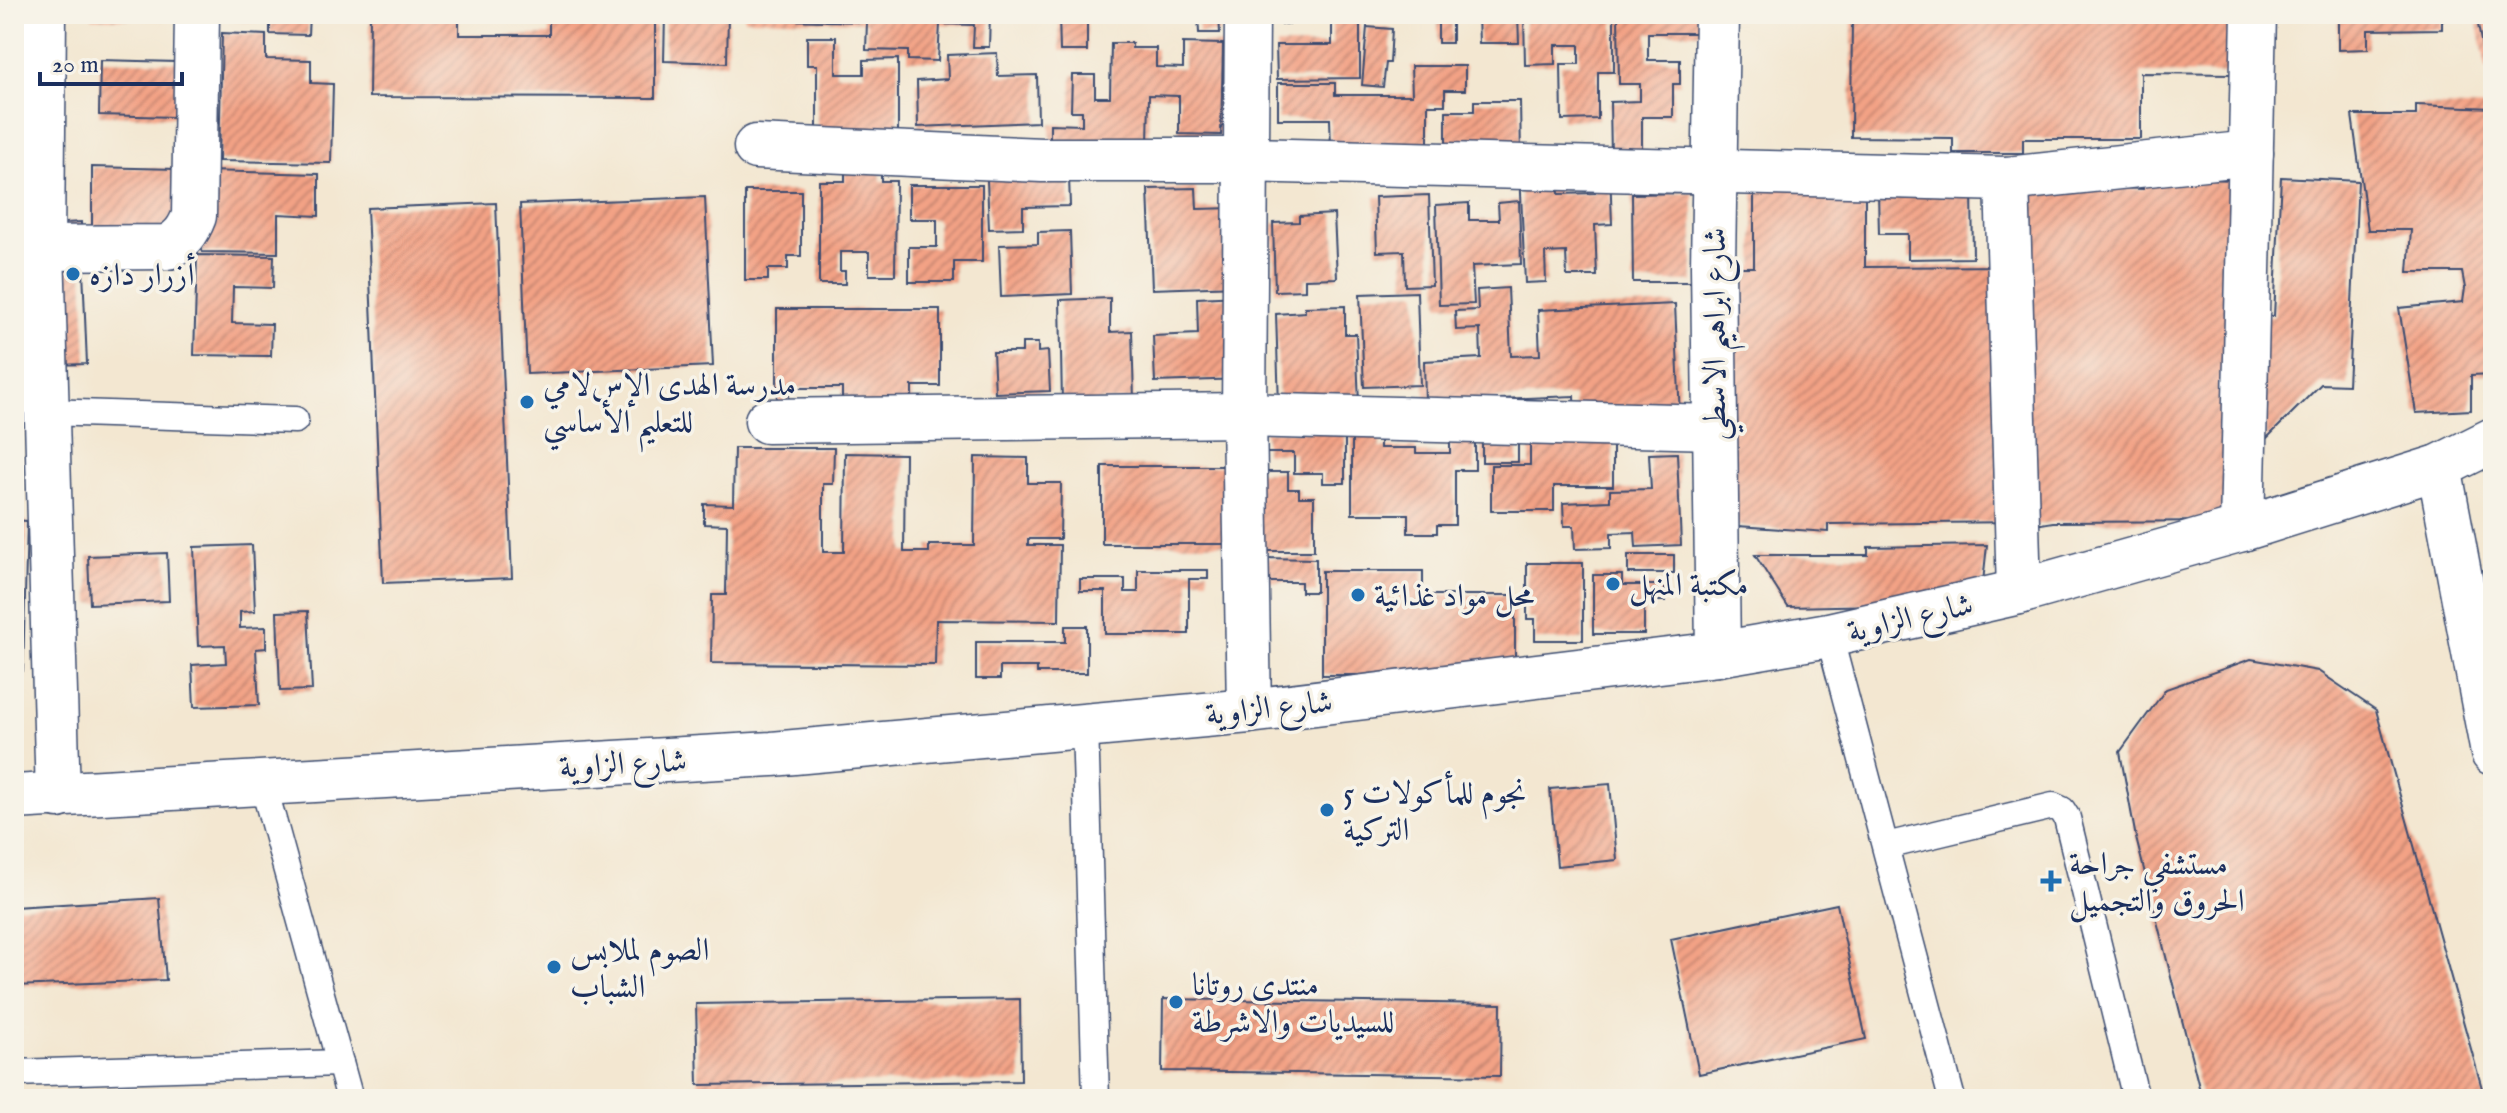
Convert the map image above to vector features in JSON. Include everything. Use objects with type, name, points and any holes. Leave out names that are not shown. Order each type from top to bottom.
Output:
[{"type":"street","points":[[44,14],[42,248],[58,796]]},
{"type":"street","points":[[42,248],[168,247],[181,240],[189,230],[194,216],[197,14]]},
{"type":"street","points":[[1247,14],[1244,415],[1249,711]]},
{"type":"street","name":"شارع ابراهيم الاسطي","points":[[1717,14],[1714,171],[1718,654]]},
{"type":"street","points":[[2242,529],[2254,14]]},
{"type":"street","points":[[756,147],[1042,160],[1246,160],[2007,179],[2251,153]]},
{"type":"street","points":[[2007,179],[2019,592]]},
{"type":"street","points":[[767,421],[1244,415],[1715,427]]},
{"type":"street","name":"شارع الزاوية","points":[[14,797],[772,754],[1249,711],[1718,654],[1829,635],[2019,592],[2242,529],[2439,467],[2493,440]]},
{"type":"street","points":[[2439,467],[2493,753]]},
{"type":"lane","points":[[46,412],[295,420]]},
{"type":"lane","points":[[1829,635],[1952,1099]]},
{"type":"lane","points":[[1085,725],[1096,1099]]},
{"type":"lane","points":[[263,784],[350,1099]]},
{"type":"lane","points":[[1886,846],[2053,806],[2062,810],[2067,818],[2136,1099]]},
{"type":"lane","points":[[14,1073],[340,1063]]},
{"type":"building","points":[[93,14],[171,14],[171,20],[92,18]]},
{"type":"building","points":[[234,14],[262,14],[262,22],[234,21]]},
{"type":"building","points":[[270,14],[309,14],[308,35],[270,34]]},
{"type":"building","points":[[370,14],[459,14],[459,35],[549,35],[549,14],[655,14],[655,98],[369,97]]},
{"type":"building","points":[[665,14],[728,14],[727,63],[664,61]]},
{"type":"building","points":[[744,14],[990,14],[989,47],[973,47],[974,25],[940,24],[938,61],[908,60],[908,51],[866,50],[867,22],[744,19]]},
{"type":"building","points":[[1059,14],[1087,14],[1087,51],[1060,51]]},
{"type":"building","points":[[1198,14],[1219,14],[1220,33],[1199,33]]},
{"type":"building","points":[[1277,14],[1327,14],[1327,24],[1277,24]]},
{"type":"building","points":[[1361,14],[1434,14],[1434,17],[1361,18]]},
{"type":"building","points":[[1438,14],[1452,14],[1452,43],[1438,43]]},
{"type":"building","points":[[1478,14],[1518,14],[1519,43],[1479,43]]},
{"type":"building","points":[[1524,14],[1614,14],[1614,72],[1598,72],[1598,119],[1562,120],[1561,64],[1579,64],[1579,45],[1555,45],[1555,64],[1525,65]]},
{"type":"building","points":[[1618,14],[1703,14],[1703,33],[1648,33],[1648,60],[1680,60],[1680,84],[1673,84],[1673,117],[1642,117],[1642,155],[1611,156],[1610,102],[1640,101],[1640,84],[1619,84]]},
{"type":"building","points":[[1852,14],[2234,14],[2234,74],[2141,73],[2141,139],[2023,139],[2023,153],[1953,153],[1953,138],[1851,137]]},
{"type":"building","points":[[2338,14],[2451,14],[2451,20],[2442,20],[2442,29],[2368,30],[2368,49],[2338,50]]},
{"type":"building","points":[[2476,14],[2493,14],[2493,68],[2486,68]]},
{"type":"building","points":[[1332,21],[1360,21],[1360,78],[1277,79],[1276,45],[1332,45]]},
{"type":"building","points":[[1367,27],[1392,29],[1390,63],[1386,63],[1383,87],[1362,85]]},
{"type":"building","points":[[222,33],[266,35],[266,59],[311,60],[311,83],[333,84],[331,163],[219,161]]},
{"type":"building","points":[[807,37],[836,37],[836,74],[864,74],[864,60],[898,59],[898,131],[817,131],[817,65],[807,65]]},
{"type":"building","points":[[1111,43],[1132,43],[1132,48],[1156,48],[1156,67],[1183,68],[1183,43],[1223,44],[1221,135],[1179,134],[1179,96],[1149,95],[1148,145],[1050,155],[1050,124],[1082,125],[1082,111],[1071,111],[1072,75],[1095,75],[1095,97],[1110,97]]},
{"type":"building","points":[[14,51],[18,51],[17,150],[14,150]]},
{"type":"building","points":[[997,53],[998,76],[1037,75],[1038,122],[918,127],[917,81],[948,79],[947,55]]},
{"type":"building","points":[[100,60],[177,62],[175,117],[99,115]]},
{"type":"building","points":[[1411,66],[1465,66],[1465,90],[1445,90],[1445,105],[1428,105],[1428,147],[1331,147],[1330,119],[1278,119],[1278,83],[1335,83],[1335,95],[1412,95]]},
{"type":"building","points":[[1474,101],[1520,101],[1521,156],[1446,157],[1446,111],[1474,111]]},
{"type":"building","points":[[2416,105],[2493,108],[2493,374],[2471,375],[2471,410],[2416,413],[2399,308],[2463,302],[2465,288],[2462,272],[2408,272],[2411,230],[2368,230],[2352,115],[2416,115]]},
{"type":"building","points":[[92,167],[177,169],[176,230],[92,228]]},
{"type":"building","points":[[1557,169],[1559,194],[1595,193],[1594,171],[1610,170],[1612,224],[1595,225],[1597,276],[1567,276],[1566,252],[1545,253],[1546,282],[1525,283],[1520,171]]},
{"type":"building","points":[[845,170],[881,170],[881,181],[896,181],[895,275],[869,275],[869,252],[840,252],[840,271],[845,271],[845,284],[819,284],[819,181],[845,181]]},
{"type":"building","points":[[205,171],[319,174],[319,216],[278,214],[278,253],[202,252]]},
{"type":"building","points":[[1069,177],[1070,206],[1023,207],[1023,228],[989,229],[987,180]]},
{"type":"building","points":[[2143,177],[2234,180],[2238,521],[2053,522],[2023,527],[2023,522],[1828,524],[1828,532],[1723,525],[1722,267],[1754,267],[1754,180],[1865,180],[1865,267],[2015,266],[2019,185],[2143,189]]},
{"type":"building","points":[[2281,177],[2358,181],[2348,385],[2321,384],[2266,439],[2256,316],[2274,316]]},
{"type":"building","points":[[909,185],[982,185],[982,262],[954,262],[954,282],[909,282],[909,247],[937,247],[937,219],[909,219]]},
{"type":"building","points":[[1196,188],[1197,209],[1235,208],[1238,286],[1152,289],[1148,189]]},
{"type":"building","points":[[1972,189],[1973,258],[1908,259],[1908,234],[1879,234],[1878,191]]},
{"type":"building","points":[[745,191],[801,191],[801,256],[788,256],[788,269],[768,269],[768,280],[745,280]]},
{"type":"building","points":[[1693,193],[1693,282],[1633,282],[1632,194]]},
{"type":"building","points":[[1429,195],[1432,285],[1405,286],[1404,251],[1377,252],[1375,197]]},
{"type":"building","points":[[705,197],[713,366],[527,374],[520,204]]},
{"type":"building","points":[[1519,201],[1521,264],[1472,266],[1474,304],[1439,305],[1436,205],[1469,203],[1469,220],[1499,220],[1498,203]]},
{"type":"building","points":[[496,203],[512,578],[383,583],[367,208]]},
{"type":"building","points":[[1334,214],[1337,278],[1305,279],[1305,290],[1275,291],[1273,223],[1299,222],[1299,216]]},
{"type":"building","points":[[81,222],[87,364],[54,365],[49,224]]},
{"type":"building","points":[[1070,231],[1072,294],[1001,297],[999,245],[1038,244],[1038,232]]},
{"type":"building","points":[[197,255],[274,256],[273,288],[233,287],[232,323],[272,324],[271,356],[194,355]]},
{"type":"building","points":[[1508,288],[1511,356],[1540,355],[1538,310],[1675,304],[1680,418],[1575,422],[1574,396],[1425,402],[1424,361],[1481,358],[1480,329],[1456,330],[1455,311],[1478,310],[1477,290]]},
{"type":"building","points":[[1417,292],[1420,385],[1364,387],[1360,294]]},
{"type":"building","points":[[1239,296],[1242,379],[1155,382],[1153,336],[1198,334],[1197,298]]},
{"type":"building","points":[[1110,298],[1110,332],[1132,331],[1134,400],[1062,403],[1060,300]]},
{"type":"building","points":[[1345,306],[1345,334],[1356,334],[1359,403],[1279,406],[1276,314],[1305,312],[1305,307]]},
{"type":"building","points":[[14,308],[19,308],[18,387],[14,387]]},
{"type":"building","points":[[777,309],[940,309],[940,386],[912,386],[912,405],[842,416],[842,388],[789,388],[789,406],[777,406]]},
{"type":"building","points":[[1022,343],[1038,343],[1038,352],[1048,351],[1050,391],[995,393],[993,352],[1022,352]]},
{"type":"building","points":[[1380,429],[1380,448],[1416,448],[1416,453],[1450,453],[1450,437],[1475,437],[1475,470],[1455,470],[1455,525],[1437,525],[1437,533],[1408,533],[1408,514],[1352,514],[1352,430]]},
{"type":"building","points":[[1265,431],[1345,431],[1345,483],[1323,483],[1323,473],[1294,473],[1294,453],[1265,453]]},
{"type":"building","points":[[1482,437],[1518,437],[1518,462],[1482,462]]},
{"type":"building","points":[[1530,438],[1613,438],[1613,486],[1554,486],[1554,511],[1491,511],[1491,465],[1530,465]]},
{"type":"building","points":[[734,448],[834,448],[833,484],[823,484],[823,552],[844,552],[845,453],[905,454],[904,552],[929,552],[929,545],[974,545],[975,457],[1028,458],[1028,483],[1061,483],[1060,539],[1028,539],[1028,545],[1060,545],[1059,621],[936,620],[935,665],[711,663],[712,595],[726,595],[727,525],[704,524],[704,504],[733,505]]},
{"type":"building","points":[[1677,453],[1681,545],[1636,547],[1635,532],[1611,533],[1611,548],[1575,549],[1574,526],[1564,526],[1563,503],[1610,501],[1610,490],[1651,489],[1649,454]]},
{"type":"building","points":[[1102,466],[1231,466],[1231,544],[1102,544]]},
{"type":"building","points":[[1257,472],[1288,472],[1288,489],[1299,489],[1299,497],[1314,497],[1314,551],[1257,551]]},
{"type":"building","points":[[14,520],[27,521],[23,671],[14,671]]},
{"type":"building","points":[[252,545],[255,611],[240,612],[240,628],[266,627],[266,648],[256,649],[259,705],[194,707],[192,665],[226,663],[225,645],[198,646],[194,547]]},
{"type":"building","points":[[1987,545],[1983,582],[1882,605],[1788,607],[1755,555],[1868,555],[1868,547]]},
{"type":"building","points":[[167,553],[169,601],[90,604],[88,556]]},
{"type":"building","points":[[1628,555],[1674,555],[1674,573],[1628,573]]},
{"type":"building","points":[[1261,558],[1316,559],[1316,592],[1301,592],[1301,582],[1261,582]]},
{"type":"building","points":[[1527,563],[1583,563],[1583,640],[1535,640],[1535,619],[1527,619]]},
{"type":"building","points":[[1138,570],[1208,570],[1208,579],[1189,579],[1189,634],[1105,634],[1105,591],[1080,591],[1080,579],[1125,579],[1125,592],[1138,592]]},
{"type":"building","points":[[1322,571],[1423,571],[1423,595],[1515,595],[1515,675],[1322,675]]},
{"type":"building","points":[[1593,575],[1622,575],[1622,585],[1665,585],[1665,601],[1644,601],[1644,634],[1593,634]]},
{"type":"building","points":[[308,611],[312,690],[280,691],[277,612]]},
{"type":"building","points":[[1065,626],[1087,626],[1087,673],[1037,673],[1037,667],[1000,667],[1000,679],[976,679],[976,642],[1065,642]]},
{"type":"building","points":[[2251,659],[2318,671],[2376,710],[2485,1099],[2202,1099],[2136,838],[2120,752],[2166,689]]},
{"type":"building","points":[[1610,784],[1617,860],[1557,866],[1550,789]]},
{"type":"building","points":[[159,898],[166,980],[14,986],[14,907]]},
{"type":"building","points":[[1837,904],[1866,1039],[1699,1074],[1671,939]]},
{"type":"building","points":[[1020,999],[1021,1081],[698,1085],[696,1004]]},
{"type":"building","points":[[1163,999],[1501,1004],[1500,1076],[1162,1071]]},
{"type":"place","name":"أزرار دازه","points":[[73,274]]},
{"type":"place","name":"مدرسة الهدى الإسﻻمي للتعليم الأساسي","points":[[527,402]]},
{"type":"place","name":"مكتبة المنهل","points":[[1613,584]]},
{"type":"place","name":"محل مواد غذائية","points":[[1358,595]]},
{"type":"place","name":"5 نجوم للمأكولات التركية","points":[[1327,810]]},
{"type":"place","name":"مستشفي جراحة الحروق والتجميل","points":[[2051,881]]},
{"type":"place","name":"الصوم لملابس الشباب","points":[[554,967]]},
{"type":"place","name":"منتدى روتانا للسيديات والاشرطة","points":[[1176,1002]]}]
